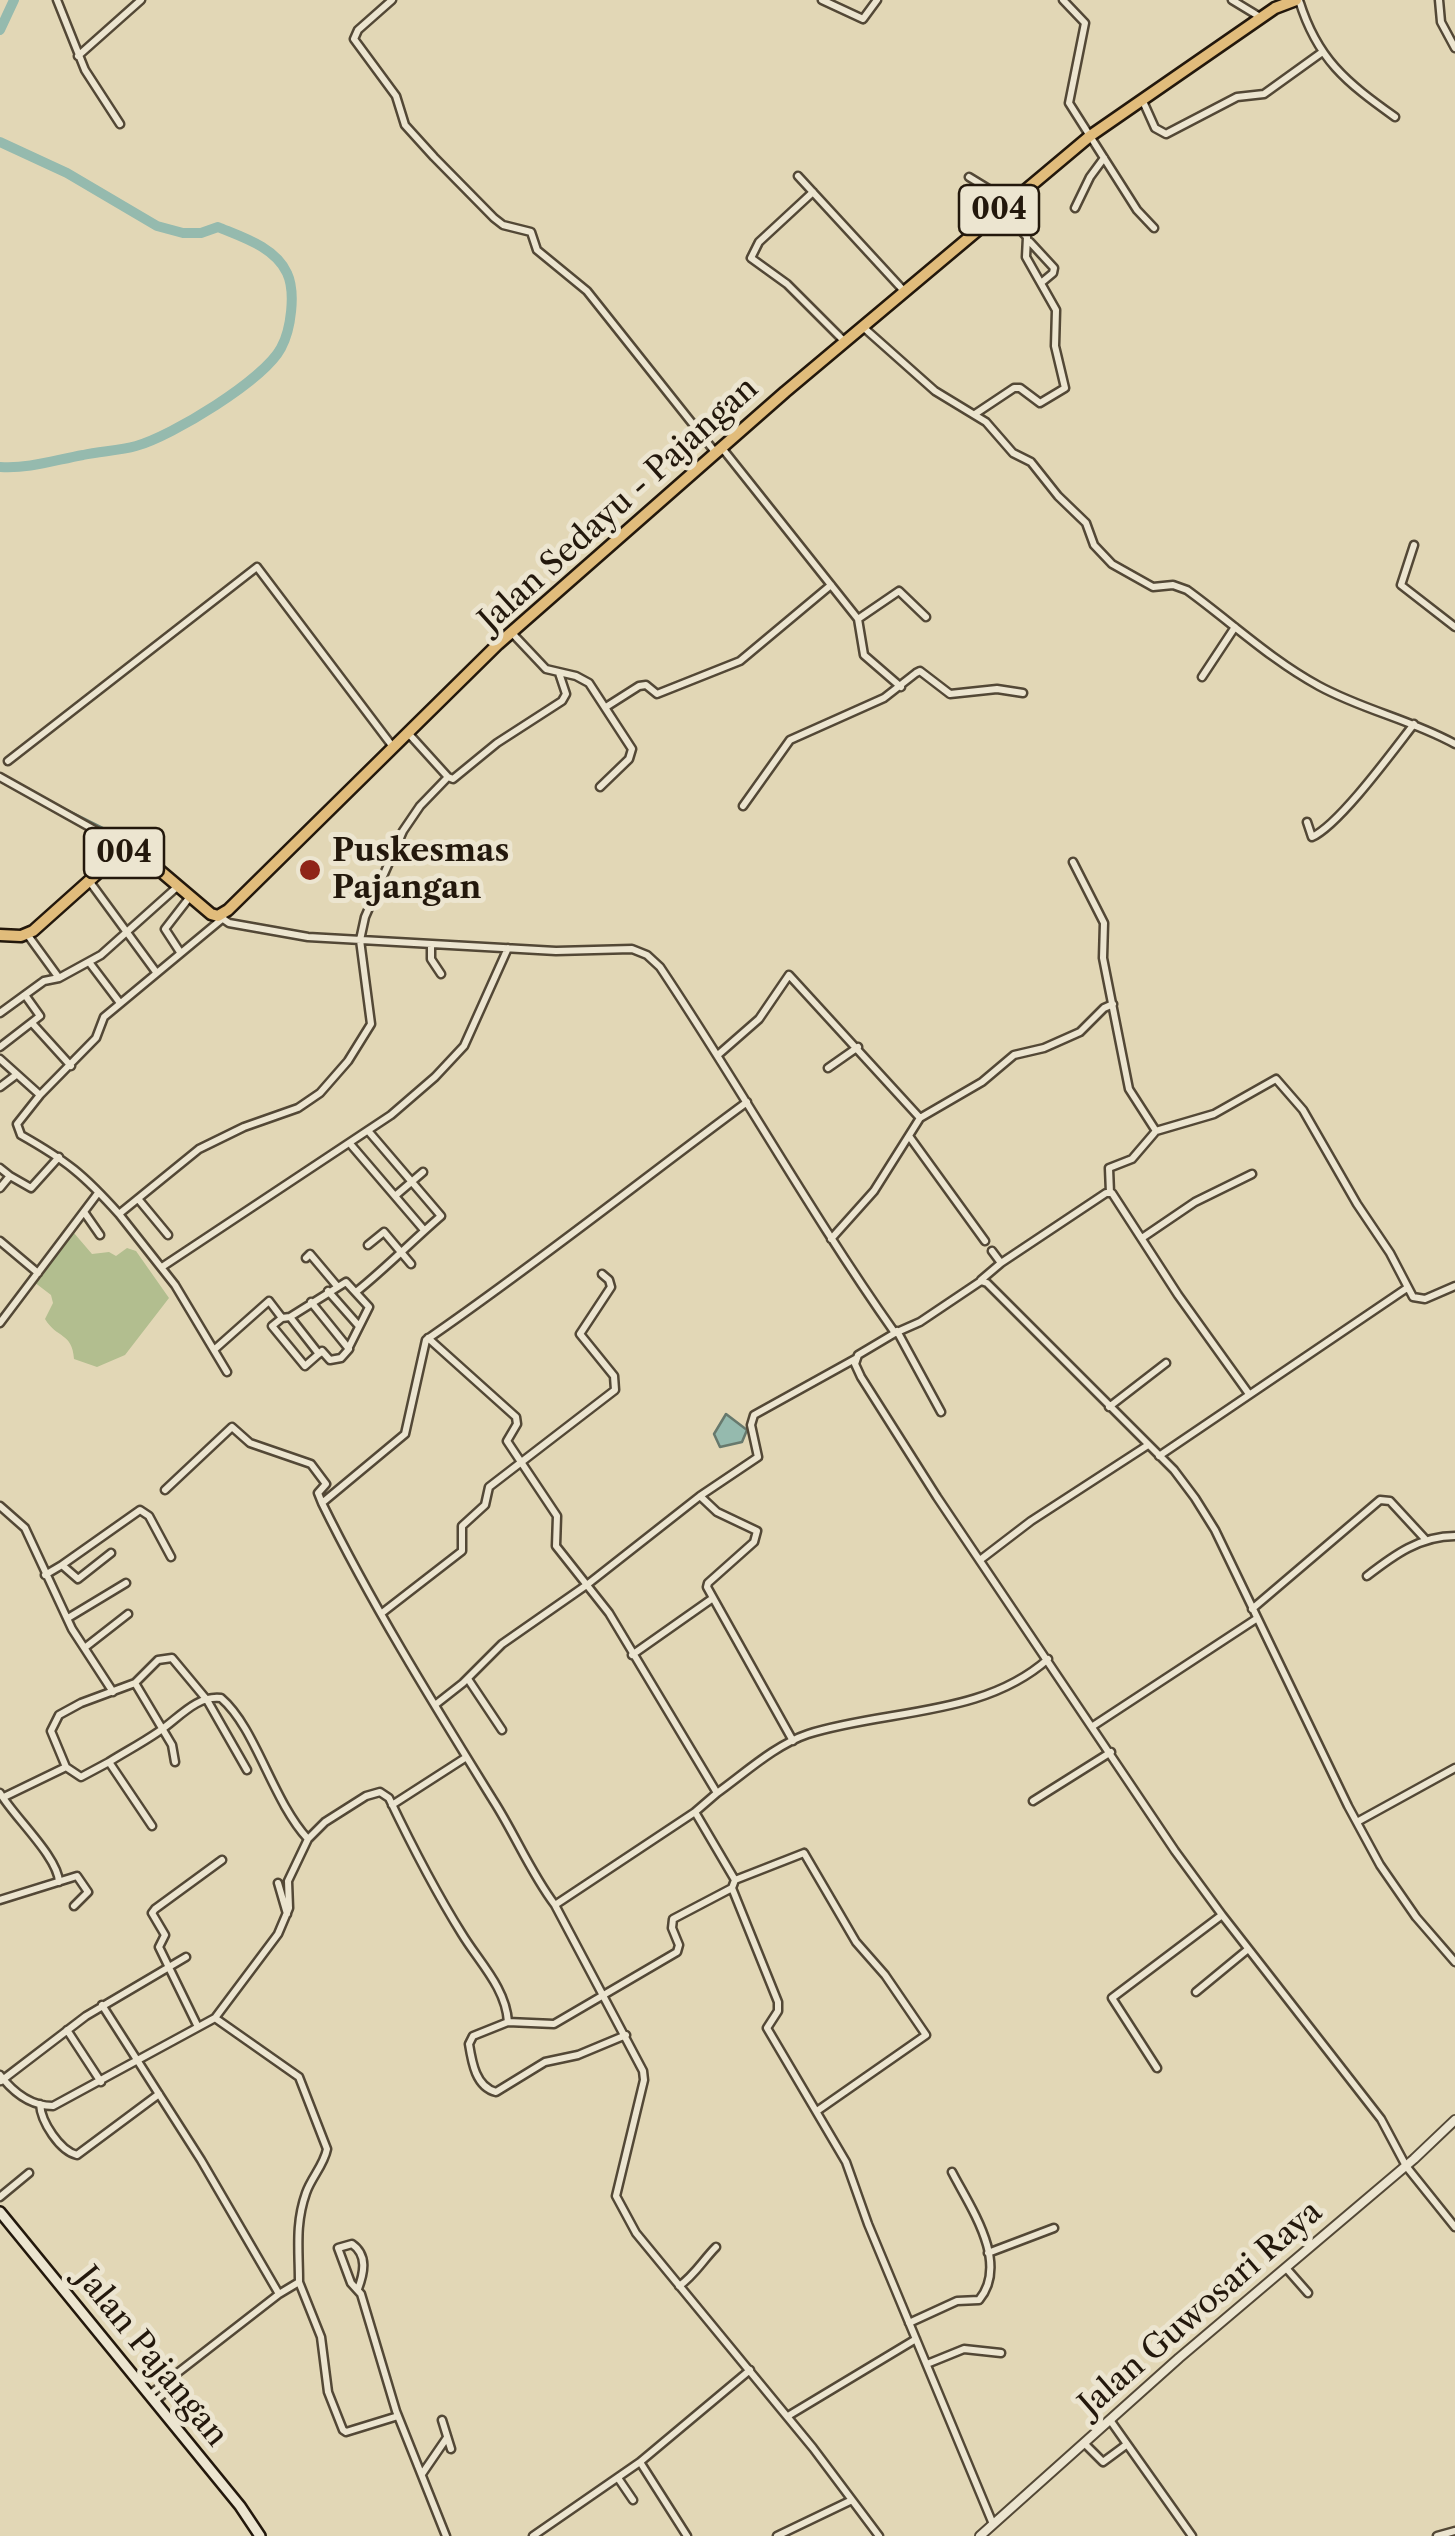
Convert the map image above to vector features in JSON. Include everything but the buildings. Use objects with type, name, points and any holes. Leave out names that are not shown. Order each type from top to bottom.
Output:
[{"type":"main road","name":"Jalan Sedayu - Pajangan","points":[[220,917],[512,633],[844,341],[1090,136],[1288,1]]},
{"type":"main road","name":"004","points":[[27,934],[118,855],[134,852],[189,898],[220,917]]},
{"type":"main road","points":[[0,935],[27,934]]},
{"type":"main road","name":"Jalan Pajangan","points":[[0,2212],[257,2532]]},
{"type":"street","points":[[57,0],[78,56],[120,124]]},
{"type":"street","points":[[78,56],[141,0]]},
{"type":"street","points":[[392,0],[358,30],[354,39],[396,96],[406,125],[481,207],[503,225],[530,232],[536,250],[587,291],[858,619],[864,655],[902,687]]},
{"type":"street","points":[[822,0],[863,19],[877,0]]},
{"type":"street","points":[[1063,0],[1084,20],[1069,100],[1137,210],[1154,228]]},
{"type":"street","points":[[1232,0],[1260,18]]},
{"type":"street","points":[[1439,0],[1441,22],[1455,48]]},
{"type":"street","points":[[1288,1],[1321,53],[1358,90],[1394,116]]},
{"type":"street","points":[[1142,99],[1157,131],[1166,134],[1237,97],[1264,94],[1321,53]]},
{"type":"street","points":[[1075,208],[1090,176],[1104,158]]},
{"type":"street","points":[[798,176],[904,291]]},
{"type":"street","points":[[969,177],[1005,205],[1029,241],[1054,268],[1042,283]]},
{"type":"street","points":[[812,192],[759,242],[751,258],[788,284],[844,341]]},
{"type":"street","points":[[975,414],[1014,388],[1040,403],[1064,390],[1055,346],[1056,310],[1026,257],[1029,241]]},
{"type":"street","points":[[863,327],[935,391],[986,422],[1013,453],[1031,462],[1086,523],[1094,545],[1112,564],[1153,587],[1173,584],[1187,590],[1316,684],[1363,708],[1414,724],[1455,744]]},
{"type":"street","points":[[1414,545],[1401,585],[1455,627]]},
{"type":"street","points":[[8,761],[257,567],[394,748]]},
{"type":"street","points":[[606,707],[639,686],[646,685],[657,694],[732,665],[831,585]]},
{"type":"street","points":[[858,619],[900,591],[926,617]]},
{"type":"street","points":[[1202,677],[1234,627]]},
{"type":"street","points":[[512,633],[546,669],[582,678],[606,707],[632,752],[600,787]]},
{"type":"street","points":[[743,806],[790,740],[902,687],[920,671],[942,692],[950,694],[998,689],[1023,694]]},
{"type":"street","points":[[409,734],[454,779],[497,744],[562,702],[566,694],[559,673]]},
{"type":"street","points":[[1307,822],[1312,837],[1323,831],[1414,724]]},
{"type":"street","points":[[0,777],[134,852]]},
{"type":"street","points":[[118,1214],[199,1149],[244,1127],[298,1108],[332,1081],[371,1024],[360,940],[365,917],[403,831],[448,777]]},
{"type":"street","points":[[1073,862],[1102,916],[1103,958],[1129,1089],[1156,1131]]},
{"type":"street","points":[[89,881],[156,972]]},
{"type":"street","points":[[0,1013],[44,981],[59,978],[89,962],[176,887]]},
{"type":"street","points":[[180,952],[165,930],[189,898]]},
{"type":"street","points":[[227,1372],[162,1266],[89,1179],[18,1132],[20,1119],[96,1038],[104,1017],[220,917],[308,936],[508,948],[632,950],[648,955],[718,1054],[831,1239],[896,1332],[941,1412]]},
{"type":"street","points":[[27,934],[59,978]]},
{"type":"street","points":[[431,944],[431,959],[440,974]]},
{"type":"street","points":[[162,1266],[391,1115],[443,1070],[473,1030],[508,948]]},
{"type":"street","points":[[89,962],[120,1003]]},
{"type":"street","points":[[718,1054],[759,1019],[790,974],[920,1118]]},
{"type":"street","points":[[0,1047],[40,1016],[26,995]]},
{"type":"street","points":[[831,1239],[874,1191],[920,1118],[982,1082],[1014,1055],[1044,1048],[1080,1032],[1113,1004]]},
{"type":"street","points":[[32,1023],[71,1066]]},
{"type":"street","points":[[828,1068],[858,1047]]},
{"type":"street","points":[[0,1059],[40,1095]]},
{"type":"street","points":[[0,1087],[16,1075]]},
{"type":"street","points":[[1110,1193],[1109,1168],[1132,1158],[1156,1131],[1206,1118],[1269,1081],[1279,1080],[1303,1110],[1413,1297],[1420,1300],[1455,1286]]},
{"type":"street","points":[[322,1502],[405,1434],[422,1346],[428,1338],[474,1308],[748,1102]]},
{"type":"street","points":[[342,1153],[378,1129]]},
{"type":"street","points":[[356,1292],[403,1254],[440,1216],[370,1133]]},
{"type":"street","points":[[908,1136],[985,1242]]},
{"type":"street","points":[[352,1146],[424,1230]]},
{"type":"street","points":[[0,1168],[31,1188],[59,1157]]},
{"type":"street","points":[[395,1196],[423,1172]]},
{"type":"street","points":[[1142,1238],[1195,1202],[1252,1174]]},
{"type":"street","points":[[0,1188],[10,1176]]},
{"type":"street","points":[[0,1324],[98,1193]]},
{"type":"street","points":[[1110,1193],[1117,1196],[1178,1295],[1249,1394]]},
{"type":"street","points":[[436,1705],[502,1644],[758,1457],[750,1426],[754,1415],[896,1332],[920,1322],[1001,1263],[1110,1193]]},
{"type":"street","points":[[139,1200],[168,1234]]},
{"type":"street","points":[[84,1212],[100,1234]]},
{"type":"street","points":[[368,1245],[384,1232],[412,1264]]},
{"type":"street","points":[[0,1241],[38,1273]]},
{"type":"street","points":[[992,1252],[1001,1263]]},
{"type":"street","points":[[306,1258],[310,1254],[337,1286]]},
{"type":"street","points":[[382,1613],[462,1551],[462,1526],[485,1505],[489,1487],[616,1390],[614,1376],[580,1334],[611,1288],[610,1280],[602,1274]]},
{"type":"street","points":[[980,1281],[997,1291],[1160,1456],[1196,1498],[1216,1530],[1357,1822],[1401,1897],[1455,1962]]},
{"type":"street","points":[[346,1282],[356,1292],[369,1310],[341,1358],[330,1360],[322,1351],[305,1366],[272,1326],[346,1282]]},
{"type":"street","points":[[1160,1456],[1407,1287]]},
{"type":"street","points":[[328,1290],[358,1325]]},
{"type":"street","points":[[214,1348],[269,1300],[319,1354]]},
{"type":"street","points":[[311,1302],[349,1349]]},
{"type":"street","points":[[428,1338],[514,1413],[518,1422],[506,1442],[557,1516],[556,1546],[609,1613],[717,1793]]},
{"type":"street","points":[[855,1359],[861,1378],[1175,1851],[1247,1950],[1381,2119],[1406,2166],[1455,2227]]},
{"type":"street","points":[[1109,1407],[1166,1363]]},
{"type":"street","points":[[165,1490],[232,1427],[250,1442],[316,1468],[326,1484],[318,1493],[322,1502],[382,1613],[539,1884],[555,1905],[626,2035],[644,2080],[616,2199],[636,2233],[788,2416],[878,2536]]},
{"type":"street","points":[[980,1560],[1148,1445]]},
{"type":"street","points":[[700,1496],[704,1504],[738,1524],[749,1526],[758,1536],[708,1583],[792,1742]]},
{"type":"street","points":[[1252,1609],[1380,1500],[1390,1500],[1426,1540]]},
{"type":"street","points":[[0,1506],[25,1528],[68,1618],[114,1692]]},
{"type":"street","points":[[45,1575],[140,1510],[149,1516],[171,1558]]},
{"type":"street","points":[[1367,1576],[1398,1552],[1426,1540],[1455,1536]]},
{"type":"street","points":[[62,1565],[76,1579],[111,1553]]},
{"type":"street","points":[[68,1618],[126,1582]]},
{"type":"street","points":[[632,1655],[713,1598]]},
{"type":"street","points":[[87,1646],[128,1614]]},
{"type":"street","points":[[1094,1726],[1256,1618]]},
{"type":"street","points":[[246,1770],[207,1700],[174,1658],[158,1660],[134,1683],[81,1703],[53,1722],[51,1730],[66,1767],[81,1777],[161,1730],[192,1706],[207,1700],[218,1697],[226,1700],[292,1820],[308,1839]]},
{"type":"street","points":[[555,1905],[808,1734],[937,1708],[1002,1690],[1024,1680],[1048,1659]]},
{"type":"street","points":[[468,1679],[502,1730]]},
{"type":"street","points":[[134,1683],[172,1744],[176,1762]]},
{"type":"street","points":[[1033,1801],[1111,1752]]},
{"type":"street","points":[[392,1804],[465,1758]]},
{"type":"street","points":[[109,1762],[152,1826]]},
{"type":"street","points":[[59,1883],[53,1863],[2,1796],[66,1767]]},
{"type":"street","points":[[1357,1822],[1455,1768]]},
{"type":"street","points":[[186,1957],[102,2005],[1,2079],[21,2096],[53,2106],[215,2018],[288,1915],[288,1881],[308,1839],[325,1822],[366,1796],[384,1793],[461,1932],[500,1990],[508,2022]]},
{"type":"street","points":[[696,1812],[734,1884],[778,2002],[778,2010],[767,2028],[846,2162],[993,2524]]},
{"type":"street","points":[[626,2035],[578,2055],[546,2062],[493,2093],[475,2071],[468,2044],[474,2036],[508,2022],[550,2026],[677,1952],[679,1945],[672,1923],[679,1914],[804,1853],[856,1942],[926,2035],[816,2111]]},
{"type":"street","points":[[198,2028],[159,1948],[165,1935],[153,1917],[154,1910],[222,1860]]},
{"type":"street","points":[[0,1900],[77,1876],[88,1892],[74,1906]]},
{"type":"street","points":[[278,1883],[288,1915]]},
{"type":"street","points":[[1157,2068],[1112,1998],[1222,1915]]},
{"type":"street","points":[[1196,1992],[1247,1950]]},
{"type":"street","points":[[102,2005],[140,2061],[279,2294]]},
{"type":"street","points":[[215,2018],[299,2077],[327,2149],[307,2189],[296,2240],[300,2282],[321,2337],[328,2392],[344,2430],[398,2416]]},
{"type":"street","points":[[66,2030],[101,2082]]},
{"type":"street","points":[[40,2104],[40,2112],[62,2145],[68,2153],[77,2155],[160,2094]]},
{"type":"street","name":"Jalan Guwosari Raya","points":[[980,2536],[1455,2120]]},
{"type":"street","points":[[910,2322],[957,2301],[979,2300],[989,2276],[984,2233],[952,2172]]},
{"type":"street","points":[[0,2197],[29,2174]]},
{"type":"street","points":[[988,2252],[1054,2228]]},
{"type":"street","points":[[358,2289],[365,2266],[357,2247],[352,2244],[338,2248],[358,2289],[398,2416],[446,2536]]},
{"type":"street","points":[[679,2286],[691,2278],[697,2265],[716,2247]]},
{"type":"street","points":[[1286,2268],[1308,2293]]},
{"type":"street","points":[[151,2399],[279,2294],[300,2282]]},
{"type":"street","points":[[788,2416],[916,2339]]},
{"type":"street","points":[[927,2364],[964,2350],[1001,2353]]},
{"type":"street","points":[[533,2536],[640,2462],[750,2370]]},
{"type":"street","points":[[151,2399],[166,2392]]},
{"type":"street","points":[[442,2420],[451,2449]]},
{"type":"street","points":[[1110,2420],[1192,2536]]},
{"type":"street","points":[[422,2475],[446,2438]]},
{"type":"street","points":[[1085,2444],[1103,2462],[1126,2445]]},
{"type":"street","points":[[640,2462],[687,2536]]},
{"type":"street","points":[[618,2478],[633,2500]]},
{"type":"street","points":[[777,2536],[852,2500]]},
{"type":"street","points":[[1438,2536],[1455,2530]]},
{"type":"street","points":[[244,2536],[257,2532]]},
{"type":"green space","points":[[74,1233],[92,1254],[109,1252],[116,1256],[127,1248],[136,1251],[169,1298],[125,1355],[97,1367],[74,1359],[70,1344],[45,1319],[53,1303],[51,1295],[34,1282],[66,1238]]},
{"type":"water","points":[[726,1414],[747,1430],[742,1442],[720,1447],[714,1434]]},
{"type":"waterway","points":[[0,30],[14,0]]},
{"type":"waterway","points":[[0,142],[67,173],[157,226],[183,233],[201,233],[218,227],[257,244],[282,264],[290,281],[292,300],[284,340],[271,361],[193,419],[130,448],[0,467]]},
{"type":"waterway","points":[[49,801],[141,847],[170,873]]},
{"type":"place","name":"Puskesmas Pajangan","points":[[310,870]]}]
